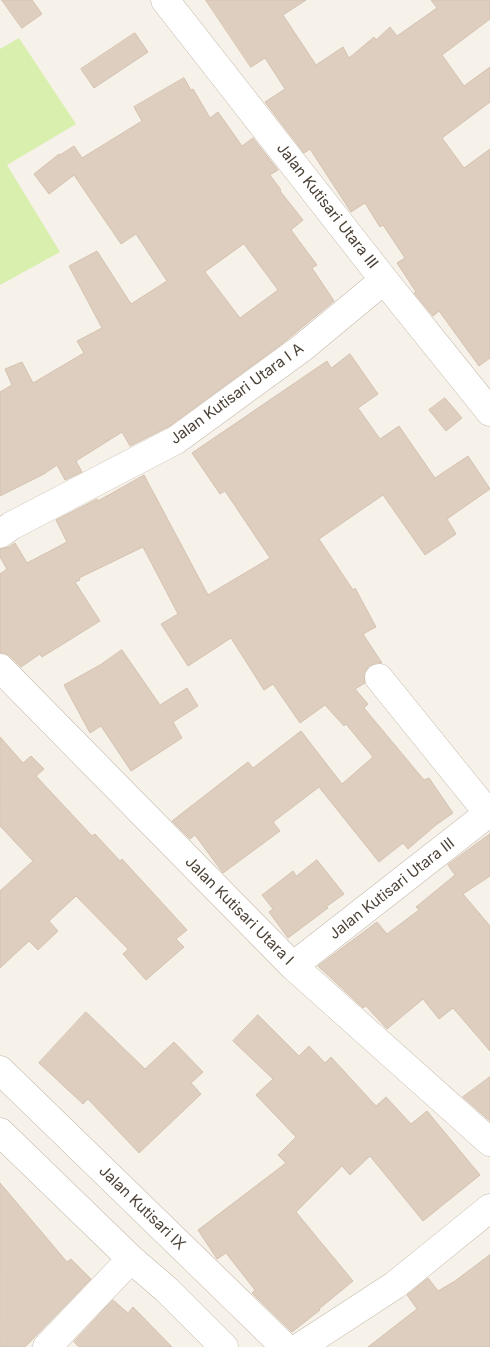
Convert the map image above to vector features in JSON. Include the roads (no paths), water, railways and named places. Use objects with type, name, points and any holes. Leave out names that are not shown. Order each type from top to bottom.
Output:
[{"type":"street","name":"Jalan Kutisari Utara III","points":[[165,0],[490,412]]},
{"type":"street","name":"Jalan Kutisari Utara I A","points":[[0,534],[11,526],[176,440],[302,348],[384,280]]},
{"type":"street","name":"Jalan Kutisari Utara I","points":[[0,668],[293,966],[490,1142]]},
{"type":"street","points":[[379,678],[489,813]]},
{"type":"street","name":"Jalan Kutisari Utara III","points":[[293,966],[489,813]]},
{"type":"street","name":"Jalan Kutisari IX","points":[[0,1070],[285,1347]]},
{"type":"street","points":[[0,1132],[131,1259],[167,1290],[224,1347]]},
{"type":"street","points":[[300,1347],[395,1284],[490,1208]]},
{"type":"street","points":[[46,1347],[131,1259]]}]
